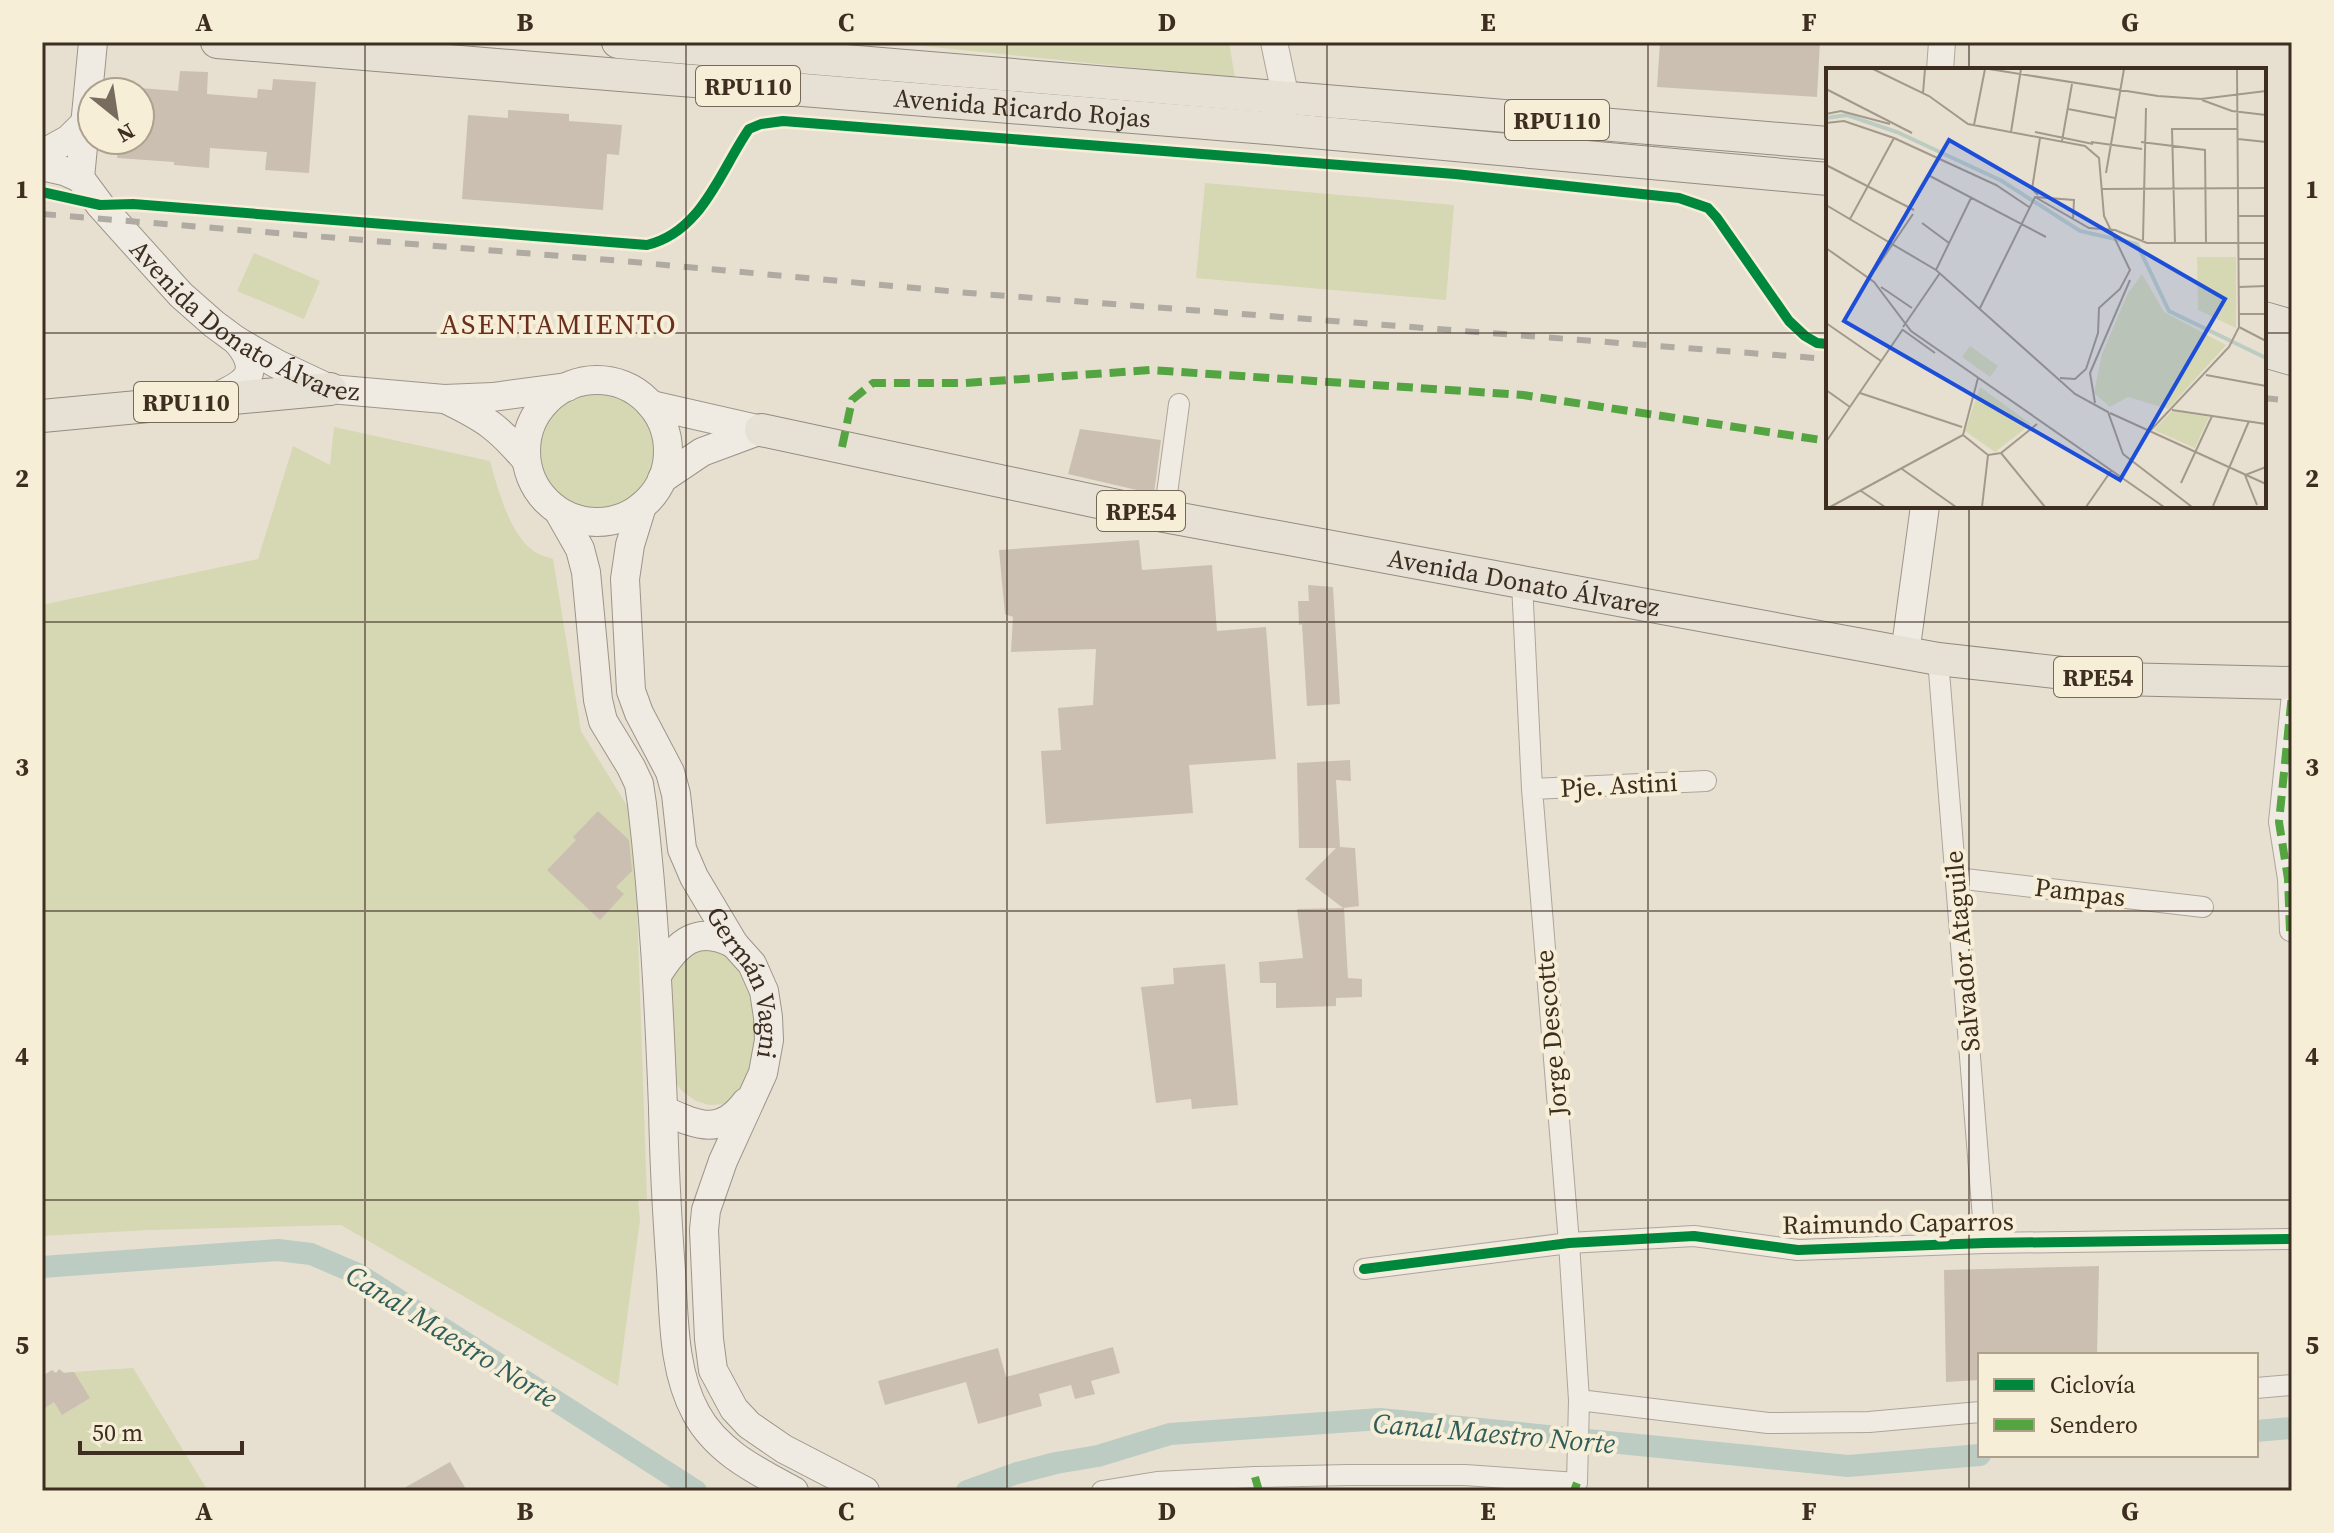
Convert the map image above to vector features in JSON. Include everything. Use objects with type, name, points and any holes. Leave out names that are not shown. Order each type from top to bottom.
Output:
[{"type":"main road","points":[[90,76],[93,42]]},
{"type":"main road","name":"Avenida Ricardo Rojas","points":[[217,42],[612,75],[1826,143]]},
{"type":"main road","name":"Avenida Ricardo Rojas","points":[[618,42],[739,47],[1826,179]]},
{"type":"main road","points":[[612,75],[648,64],[714,68],[727,63],[739,47]]},
{"type":"main road","points":[[42,154],[76,132]]},
{"type":"main road","points":[[42,166],[80,178],[82,156]]},
{"type":"main road","name":"Avenida Donato Álvarez","points":[[80,178],[100,205],[199,312],[237,341],[330,389],[444,399],[493,397],[567,387]]},
{"type":"main road","points":[[2266,319],[2292,326]]},
{"type":"main road","points":[[209,400],[237,387],[250,373],[248,354],[237,341]]},
{"type":"main road","points":[[2266,349],[2292,348]]},
{"type":"main road","points":[[2266,350],[2292,359]]},
{"type":"main road","points":[[592,381],[618,383],[651,405],[663,424],[668,458],[657,489],[642,506],[623,517],[603,522],[583,521],[559,512],[546,502],[530,475],[526,444],[529,429],[546,402],[567,387],[592,381]]},
{"type":"main road","name":"RPU110","points":[[42,416],[330,389]]},
{"type":"main road","name":"Avenida Donato Álvarez","points":[[444,399],[503,433],[526,460]]},
{"type":"main road","name":"Avenida Donato Álvarez","points":[[651,405],[1164,516],[1905,654],[2117,679],[2292,683]]},
{"type":"main road","points":[[662,479],[702,452],[761,430]]},
{"type":"main road","name":"Germán Vagni","points":[[642,506],[630,545],[625,579],[631,691],[670,772],[676,794],[682,849],[709,905],[734,944],[752,964],[764,991],[768,1017],[769,1040],[763,1073],[723,1161],[706,1210],[704,1230],[713,1370],[734,1409],[749,1425],[784,1449],[863,1490]]},
{"type":"main road","points":[[1905,654],[1925,508]]},
{"type":"main road","name":"Germán Vagni","points":[[559,512],[580,549],[586,572],[598,700],[603,721],[639,784],[651,879],[658,974],[672,1298],[677,1351],[685,1388],[704,1426],[728,1452],[794,1491]]},
{"type":"main road","points":[[658,974],[677,947],[695,937],[716,936],[734,944]]},
{"type":"main road","points":[[663,1110],[694,1123],[715,1126],[739,1112],[754,1093]]},
{"type":"street","points":[[1274,42],[1282,114]]},
{"type":"street","points":[[1940,68],[1942,42]]},
{"type":"street","points":[[1164,516],[1179,404]]},
{"type":"street","name":"Jorge Descotte","points":[[1522,583],[1532,789],[1579,1400],[1576,1480]]},
{"type":"street","name":"Salvador Ataguile","points":[[1938,659],[1985,1243]]},
{"type":"street","points":[[2290,931],[2288,879],[2279,822],[2292,694]]},
{"type":"street","name":"Pje. Astini","points":[[1532,789],[1706,781]]},
{"type":"street","name":"Pampas","points":[[1956,878],[2203,907]]},
{"type":"street","name":"Raimundo Caparros","points":[[1364,1269],[1569,1243],[1694,1236],[1798,1250],[1985,1243],[2292,1239]]},
{"type":"street","points":[[2258,1388],[2292,1385]]},
{"type":"street","points":[[1579,1400],[1768,1423],[1869,1422],[1978,1412]]},
{"type":"street","points":[[1102,1491],[1157,1482],[1257,1484],[1465,1475],[1576,1480]]},
{"type":"green space","points":[[885,42],[1229,42],[1235,78]]},
{"type":"green space","points":[[1205,183],[1454,205],[1446,300],[1196,278]]},
{"type":"green space","points":[[254,253],[320,281],[304,319],[237,291]]},
{"type":"green space","points":[[596,389],[619,394],[639,407],[652,427],[657,450],[652,473],[639,493],[619,506],[596,511],[573,506],[553,493],[540,473],[535,450],[540,427],[553,407],[573,394]]},
{"type":"green space","points":[[334,427],[490,461],[496,484],[518,535],[535,552],[553,559],[581,731],[634,817],[647,1199],[638,1200],[640,1220],[618,1386],[341,1225],[42,1236],[42,605],[258,559],[293,446],[330,465]]},
{"type":"green space","points":[[715,942],[752,983],[758,1038],[754,1076],[729,1104],[709,1105],[696,1101],[675,1082],[670,961]]},
{"type":"green space","points":[[133,1368],[208,1491],[42,1491],[42,1374]]},
{"type":"building","points":[[1660,42],[1820,42],[1817,97],[1657,87]]},
{"type":"building","points":[[180,71],[208,72],[207,94],[257,98],[258,89],[272,90],[273,79],[316,82],[309,173],[265,170],[267,152],[210,148],[209,168],[117,158],[156,156],[156,89],[178,91]]},
{"type":"building","points":[[508,110],[569,114],[569,121],[622,125],[619,155],[607,154],[603,210],[462,199],[468,115],[508,118]]},
{"type":"building","points":[[1080,429],[1161,440],[1154,494],[1068,474]]},
{"type":"building","points":[[1139,540],[1142,570],[1212,565],[1217,631],[1266,627],[1276,759],[1189,765],[1193,813],[1046,824],[1041,751],[1061,750],[1058,708],[1093,705],[1096,649],[1011,652],[1013,617],[1005,614],[999,550]]},
{"type":"building","points":[[1308,585],[1333,587],[1340,704],[1307,706],[1298,601],[1309,601]]},
{"type":"building","points":[[1350,760],[1351,781],[1336,780],[1340,847],[1355,848],[1359,906],[1343,908],[1305,879],[1336,848],[1299,848],[1297,763]]},
{"type":"building","points":[[598,811],[629,840],[632,871],[616,887],[624,894],[600,920],[547,870]]},
{"type":"building","points":[[1344,908],[1348,978],[1362,979],[1362,997],[1336,998],[1336,1006],[1276,1008],[1276,983],[1260,983],[1259,962],[1303,958],[1297,909]]},
{"type":"building","points":[[1225,964],[1238,1105],[1192,1109],[1191,1099],[1156,1103],[1141,987],[1174,984],[1173,968]]},
{"type":"building","points":[[2099,1266],[2097,1353],[1978,1353],[1978,1380],[1946,1382],[1944,1270]]},
{"type":"building","points":[[1113,1347],[1120,1373],[1091,1381],[1095,1394],[1075,1399],[1071,1385],[1039,1394],[1042,1406],[978,1424],[966,1382],[885,1405],[878,1381],[998,1348],[1006,1377]]},
{"type":"building","points":[[59,1369],[64,1373],[74,1372],[90,1398],[62,1415],[54,1402],[42,1410],[42,1376],[52,1370],[56,1373]]},
{"type":"building","points":[[450,1462],[467,1491],[399,1491]]},
{"type":"waterway","name":"Canal Maestro Norte","points":[[42,1267],[278,1250],[311,1254],[358,1274],[696,1491]]},
{"type":"waterway","name":"Canal Maestro Norte","points":[[967,1491],[1017,1473],[1098,1456],[1170,1434],[1380,1419],[1848,1466],[1978,1455]]},
{"type":"waterway","name":"Canal Maestro Norte","points":[[2258,1431],[2292,1428]]},
{"type":"railway","points":[[42,214],[622,261],[969,293],[1826,359]]},
{"type":"railway","points":[[2266,398],[2292,401]]},
{"type":"marked path","points":[[842,447],[852,400],[873,383],[965,383],[1151,370],[1523,395],[1826,441]]},
{"type":"marked path","points":[[2290,931],[2288,879],[2279,822],[2292,694]]},
{"type":"marked path","points":[[1255,1477],[1259,1491]]},
{"type":"marked path","points":[[1574,1491],[1577,1483]]},
{"type":"cycle path","points":[[42,192],[100,205],[133,204],[647,245],[666,238],[696,214],[749,129],[783,121],[1455,174],[1679,198],[1708,208],[1789,321],[1805,336],[1826,344]]},
{"type":"cycle path","points":[[1364,1269],[1569,1243],[1694,1236],[1798,1250],[1985,1243],[2292,1239]]},
{"type":"district","name":"ASENTAMIENTO","points":[[559,324]]}]
